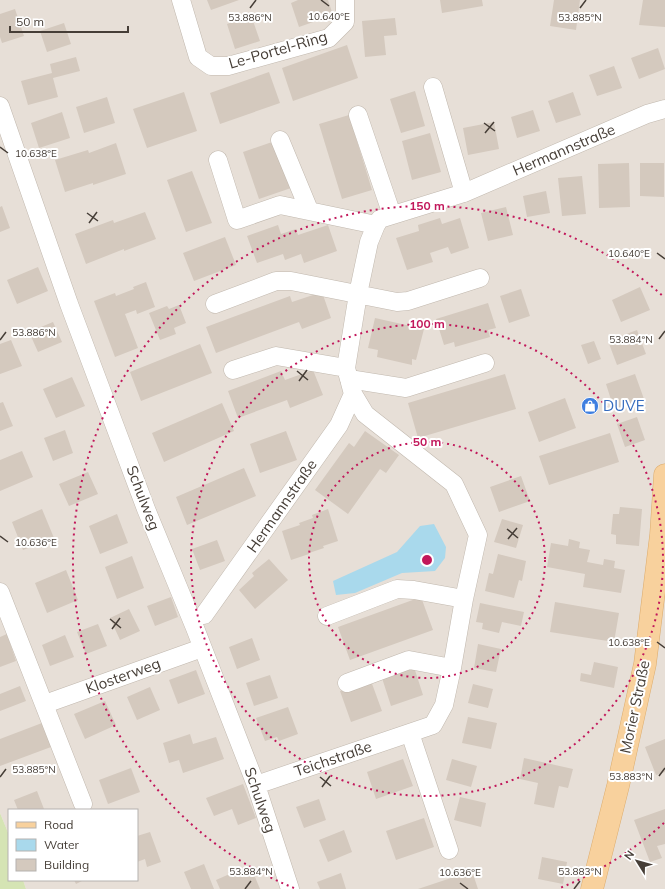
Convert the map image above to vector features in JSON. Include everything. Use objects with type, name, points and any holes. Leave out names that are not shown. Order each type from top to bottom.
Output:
[{"type":"main road","name":"Morier Straße","points":[[592,889],[618,786],[645,664],[661,535],[665,475]]},
{"type":"street","name":"Le-Portel-Ring","points":[[181,0],[198,57],[211,66],[228,66],[329,38],[344,22],[345,0]]},
{"type":"street","points":[[433,87],[464,193]]},
{"type":"street","name":"Hermannstraße","points":[[204,615],[339,425],[349,380],[358,294],[369,242],[380,219],[464,193],[647,114],[665,109]]},
{"type":"street","name":"Schulweg","points":[[1,110],[69,304],[146,509],[256,785],[290,889]]},
{"type":"street","points":[[358,114],[392,215]]},
{"type":"street","points":[[280,140],[309,210]]},
{"type":"street","points":[[218,160],[237,220],[280,205],[376,225]]},
{"type":"street","points":[[215,304],[276,281],[291,281],[397,302],[408,301],[480,278]]},
{"type":"street","points":[[233,370],[276,356],[349,380],[406,388],[485,363]]},
{"type":"street","name":"Teichstraße","points":[[256,785],[433,725],[444,705],[464,599],[478,536],[454,484],[365,414],[349,380]]},
{"type":"street","points":[[327,616],[397,589],[414,590],[464,599]]},
{"type":"street","points":[[0,592],[83,804]]},
{"type":"street","name":"Klosterweg","points":[[45,704],[202,648]]},
{"type":"street","points":[[347,683],[409,660],[452,668]]},
{"type":"street","points":[[410,733],[450,850]]},
{"type":"shaded area","points":[[0,0],[665,0],[665,889],[26,889],[23,881],[138,881],[138,809],[8,809],[8,833],[0,813]]},
{"type":"green space","points":[[0,813],[8,833],[8,881],[23,881],[26,889],[0,889]]},
{"type":"water","points":[[434,524],[446,547],[445,558],[435,571],[402,573],[355,593],[336,595],[333,581],[397,552],[420,526]]},
{"type":"building","points":[[207,0],[239,0],[211,10]]},
{"type":"building","points":[[298,0],[328,0],[333,15],[299,27],[291,3]]},
{"type":"building","points":[[440,0],[482,0],[483,6],[442,13]]},
{"type":"building","points":[[554,0],[580,0],[576,30],[550,26]]},
{"type":"building","points":[[643,0],[665,0],[665,27],[639,25]]},
{"type":"building","points":[[15,9],[24,36],[2,43],[0,37],[0,14]]},
{"type":"building","points":[[251,15],[260,41],[235,49],[227,24]]},
{"type":"building","points":[[395,18],[397,35],[384,36],[386,55],[365,57],[362,21]]},
{"type":"building","points":[[64,23],[71,44],[47,52],[40,31]]},
{"type":"building","points":[[347,45],[358,78],[293,101],[282,68]]},
{"type":"building","points":[[658,48],[665,69],[639,79],[631,58]]},
{"type":"building","points":[[76,57],[80,71],[53,78],[58,97],[28,105],[21,81],[52,73],[50,64]]},
{"type":"building","points":[[614,66],[622,88],[597,96],[589,75]]},
{"type":"building","points":[[269,72],[280,103],[220,124],[210,93]]},
{"type":"building","points":[[415,91],[425,126],[401,133],[390,99]]},
{"type":"building","points":[[184,92],[197,131],[147,148],[133,109]]},
{"type":"building","points":[[573,92],[581,115],[556,123],[548,101]]},
{"type":"building","points":[[107,97],[115,123],[84,133],[76,107]]},
{"type":"building","points":[[533,110],[540,131],[517,138],[511,117]]},
{"type":"building","points":[[62,112],[70,138],[39,148],[31,123]]},
{"type":"building","points":[[349,115],[372,190],[342,199],[319,124]]},
{"type":"building","points":[[494,122],[499,149],[468,155],[463,128]]},
{"type":"building","points":[[430,133],[441,172],[412,180],[402,141]]},
{"type":"building","points":[[275,141],[291,188],[259,199],[243,152]]},
{"type":"building","points":[[116,143],[126,174],[93,185],[93,183],[65,192],[55,160],[88,150],[89,153]]},
{"type":"building","points":[[629,163],[630,207],[599,208],[598,164]]},
{"type":"building","points":[[640,163],[664,163],[664,197],[640,196]]},
{"type":"building","points":[[192,171],[212,223],[186,232],[167,180]]},
{"type":"building","points":[[582,176],[586,214],[562,216],[558,178]]},
{"type":"building","points":[[546,191],[550,213],[527,217],[523,196]]},
{"type":"building","points":[[2,206],[10,228],[0,232],[0,207]]},
{"type":"building","points":[[506,207],[513,235],[488,241],[481,213]]},
{"type":"building","points":[[145,212],[156,239],[124,251],[124,249],[86,264],[75,234],[113,220],[114,223]]},
{"type":"building","points":[[440,218],[442,224],[460,218],[469,248],[451,254],[448,247],[430,253],[433,262],[407,270],[396,238],[419,231],[418,225]]},
{"type":"building","points":[[278,225],[281,234],[296,229],[298,235],[328,225],[337,251],[304,263],[301,254],[285,260],[283,254],[257,263],[247,236]]},
{"type":"building","points":[[225,237],[236,265],[194,281],[183,253]]},
{"type":"building","points":[[38,267],[48,291],[17,304],[7,280]]},
{"type":"building","points":[[146,282],[155,307],[137,314],[136,310],[125,314],[138,348],[115,357],[94,301],[115,293],[116,296],[134,289],[133,287]]},
{"type":"building","points":[[640,287],[650,310],[621,322],[612,300]]},
{"type":"building","points":[[521,289],[530,316],[509,323],[500,296]]},
{"type":"building","points":[[322,292],[331,318],[302,329],[299,322],[216,353],[206,327],[290,296],[292,302]]},
{"type":"building","points":[[488,303],[496,328],[488,330],[490,337],[455,347],[454,342],[444,345],[436,319]]},
{"type":"building","points":[[179,305],[186,323],[174,328],[176,334],[160,340],[149,313],[167,306],[169,309]]},
{"type":"building","points":[[375,318],[424,329],[416,360],[412,359],[412,365],[377,357],[378,350],[368,348]]},
{"type":"building","points":[[53,322],[62,342],[38,352],[29,332]]},
{"type":"building","points":[[637,330],[646,354],[617,365],[608,341]]},
{"type":"building","points":[[11,340],[22,366],[0,374],[0,344]]},
{"type":"building","points":[[594,341],[601,359],[588,364],[581,345]]},
{"type":"building","points":[[200,344],[212,373],[141,401],[130,372]]},
{"type":"building","points":[[313,370],[323,395],[290,408],[287,400],[238,418],[228,391],[281,371],[285,380]]},
{"type":"building","points":[[505,374],[516,409],[418,438],[408,403]]},
{"type":"building","points":[[635,374],[644,399],[614,409],[606,384]]},
{"type":"building","points":[[72,377],[85,406],[56,418],[43,389]]},
{"type":"building","points":[[565,398],[576,428],[539,442],[528,412]]},
{"type":"building","points":[[3,402],[13,426],[0,431],[0,403]]},
{"type":"building","points":[[222,403],[234,431],[164,462],[152,433]]},
{"type":"building","points":[[637,417],[645,440],[625,447],[617,424]]},
{"type":"building","points":[[65,430],[73,453],[53,461],[44,438]]},
{"type":"building","points":[[286,431],[297,460],[260,473],[250,444]]},
{"type":"building","points":[[365,431],[399,455],[386,473],[380,469],[348,514],[315,490],[349,443],[354,447]]},
{"type":"building","points":[[610,433],[619,462],[549,485],[539,456]]},
{"type":"building","points":[[22,451],[33,477],[0,491],[0,460]]},
{"type":"building","points":[[244,468],[256,496],[187,525],[176,497]]},
{"type":"building","points":[[88,472],[98,494],[69,506],[59,484]]},
{"type":"building","points":[[521,476],[530,501],[499,512],[490,487]]},
{"type":"building","points":[[620,507],[642,509],[639,546],[616,544],[616,535],[611,534],[613,514],[619,514]]},
{"type":"building","points":[[42,509],[54,538],[23,550],[12,522]]},
{"type":"building","points":[[328,509],[338,541],[323,546],[324,548],[291,560],[282,531],[300,525],[299,523],[313,518],[312,515]]},
{"type":"building","points":[[117,514],[128,543],[100,554],[89,526]]},
{"type":"building","points":[[502,519],[523,525],[516,548],[494,542]]},
{"type":"building","points":[[569,539],[580,542],[579,548],[590,550],[587,562],[603,565],[604,559],[615,561],[614,568],[625,570],[621,593],[583,587],[585,574],[547,567],[551,543],[568,546]]},
{"type":"building","points":[[217,540],[225,561],[200,570],[192,549]]},
{"type":"building","points":[[498,554],[526,561],[522,581],[519,580],[514,598],[485,591],[489,573],[493,574]]},
{"type":"building","points":[[132,556],[144,588],[117,599],[105,567]]},
{"type":"building","points":[[269,559],[288,580],[255,609],[239,590],[254,576],[252,573]]},
{"type":"building","points":[[66,570],[78,600],[47,613],[35,583]]},
{"type":"building","points":[[171,597],[178,617],[155,626],[147,606]]},
{"type":"building","points":[[421,597],[433,630],[350,660],[338,627]]},
{"type":"building","points":[[555,602],[619,613],[614,642],[550,632]]},
{"type":"building","points":[[480,603],[524,612],[521,626],[502,622],[499,633],[482,629],[483,623],[476,622]]},
{"type":"building","points":[[129,609],[140,631],[120,640],[110,618]]},
{"type":"building","points":[[98,624],[107,646],[86,654],[77,632]]},
{"type":"building","points":[[7,634],[16,661],[0,667],[0,637]]},
{"type":"building","points":[[65,635],[74,657],[50,666],[42,645]]},
{"type":"building","points":[[252,638],[260,660],[237,669],[229,647]]},
{"type":"building","points":[[478,644],[501,649],[496,672],[474,668]]},
{"type":"building","points":[[594,662],[618,667],[614,688],[580,681],[581,673],[591,675]]},
{"type":"building","points":[[414,667],[423,695],[391,706],[382,678]]},
{"type":"building","points":[[196,670],[205,694],[178,704],[169,680]]},
{"type":"building","points":[[270,675],[278,698],[254,706],[246,683]]},
{"type":"building","points":[[371,681],[382,711],[351,722],[340,691]]},
{"type":"building","points":[[473,684],[493,689],[488,708],[468,703]]},
{"type":"building","points":[[20,686],[26,701],[0,711],[0,694]]},
{"type":"building","points":[[150,687],[160,710],[137,720],[127,697]]},
{"type":"building","points":[[105,701],[116,725],[85,739],[74,714]]},
{"type":"building","points":[[288,707],[298,734],[279,741],[277,737],[265,741],[256,718]]},
{"type":"building","points":[[468,717],[497,723],[491,749],[462,743]]},
{"type":"building","points":[[42,723],[51,747],[0,766],[0,739]]},
{"type":"building","points":[[190,734],[193,744],[216,737],[224,759],[183,773],[179,760],[169,763],[163,743]]},
{"type":"building","points":[[665,739],[665,772],[656,775],[645,747]]},
{"type":"building","points":[[524,758],[573,769],[568,788],[559,786],[554,808],[534,804],[538,783],[520,779]]},
{"type":"building","points":[[403,759],[413,786],[376,799],[367,772]]},
{"type":"building","points":[[452,759],[477,766],[471,787],[446,780]]},
{"type":"building","points":[[131,768],[140,792],[108,804],[99,780]]},
{"type":"building","points":[[243,784],[256,818],[238,825],[232,809],[214,816],[206,798]]},
{"type":"building","points":[[37,791],[44,809],[18,809],[14,800]]},
{"type":"building","points":[[460,797],[486,803],[481,827],[454,820]]},
{"type":"building","points":[[319,799],[326,820],[304,828],[296,807]]},
{"type":"building","points":[[665,809],[665,844],[657,846],[662,858],[650,862],[634,820]]},
{"type":"building","points":[[424,818],[434,847],[396,860],[386,831]]},
{"type":"building","points":[[344,830],[352,852],[328,862],[319,840]]},
{"type":"building","points":[[150,832],[161,862],[147,867],[145,859],[138,862],[138,836]]},
{"type":"building","points":[[542,857],[567,862],[563,884],[538,879]]},
{"type":"building","points":[[204,864],[214,889],[191,889],[184,872]]},
{"type":"building","points":[[250,865],[260,889],[220,889],[216,880]]},
{"type":"building","points":[[472,871],[478,889],[418,889]]},
{"type":"building","points":[[341,873],[346,889],[320,889],[317,882]]},
{"type":"building","points":[[74,881],[82,881],[76,884]]},
{"type":"place","name":"DUVE","points":[[590,406]]}]
